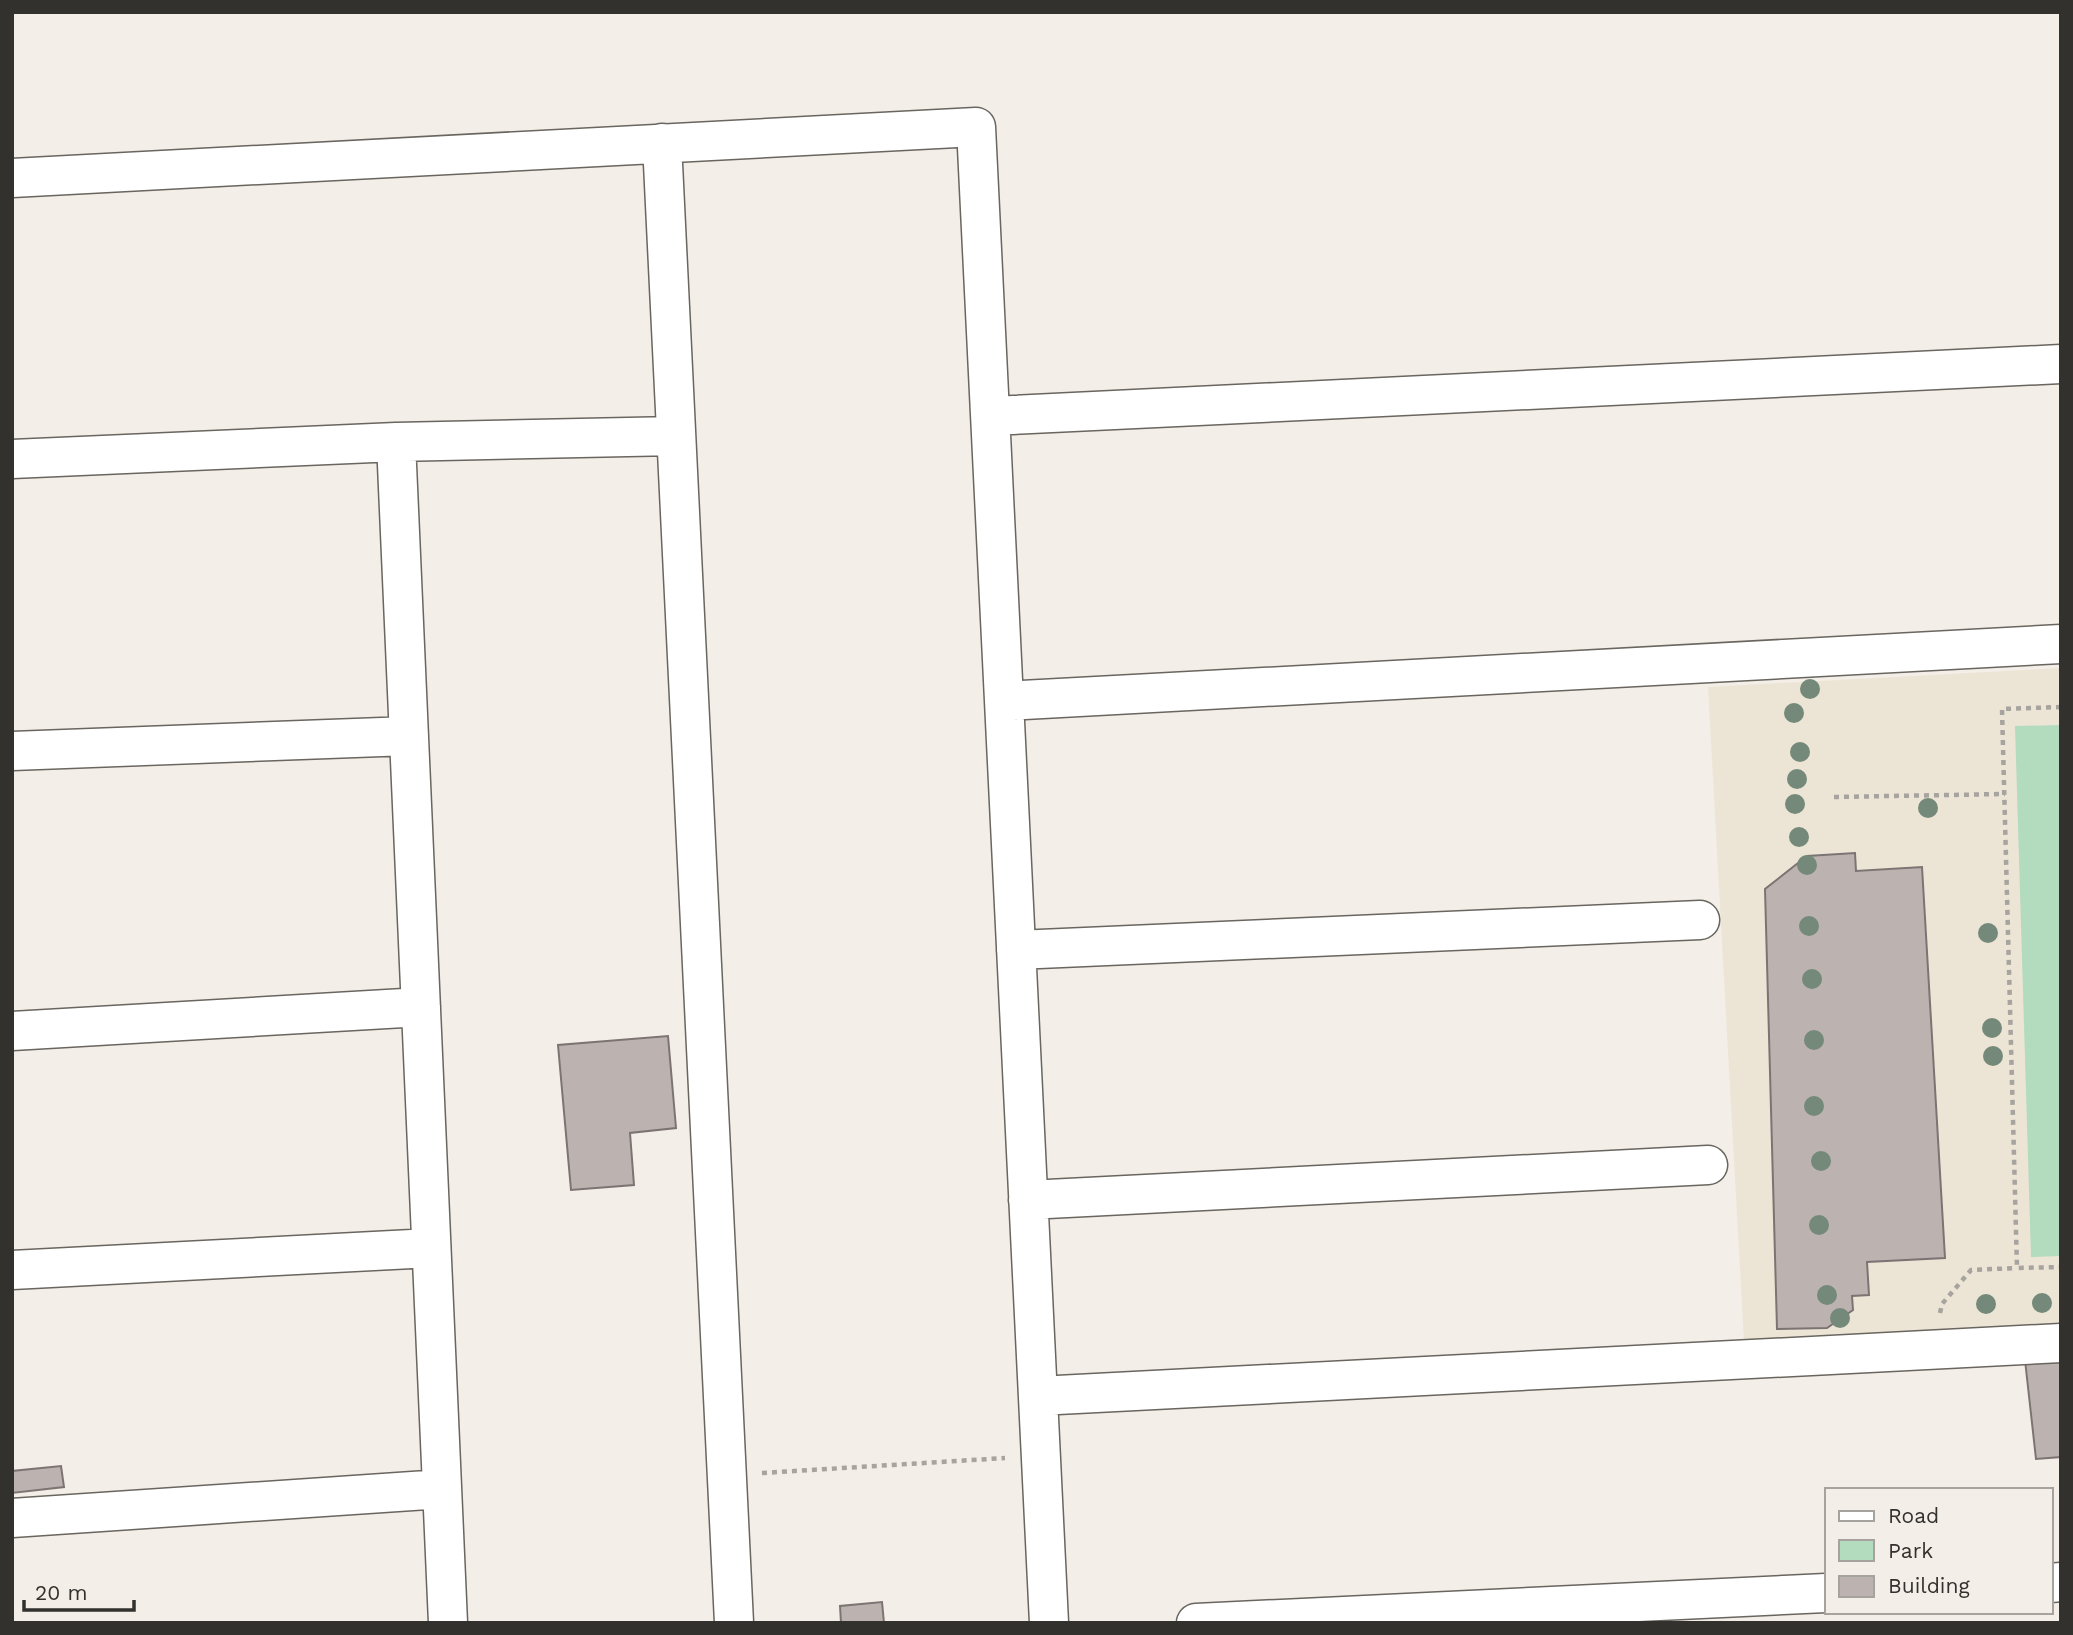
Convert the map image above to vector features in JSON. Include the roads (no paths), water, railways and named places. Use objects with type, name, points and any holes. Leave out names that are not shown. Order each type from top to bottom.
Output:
[{"type":"street","points":[[12,178],[976,127],[1049,1623]]},
{"type":"street","points":[[662,143],[734,1623]]},
{"type":"street","points":[[992,416],[2061,364]]},
{"type":"street","points":[[12,459],[396,442],[676,436]]},
{"type":"street","points":[[396,442],[448,1623]]},
{"type":"street","points":[[1004,701],[2061,644]]},
{"type":"street","points":[[12,751],[409,736]]},
{"type":"street","points":[[1016,950],[1700,920]]},
{"type":"street","points":[[12,1031],[421,1007]]},
{"type":"street","points":[[1028,1200],[1708,1165]]},
{"type":"street","points":[[12,1270],[431,1248]]},
{"type":"street","points":[[1038,1396],[2061,1343]]},
{"type":"street","points":[[12,1518],[442,1489]]},
{"type":"street","points":[[1196,1623],[1825,1593]]}]
